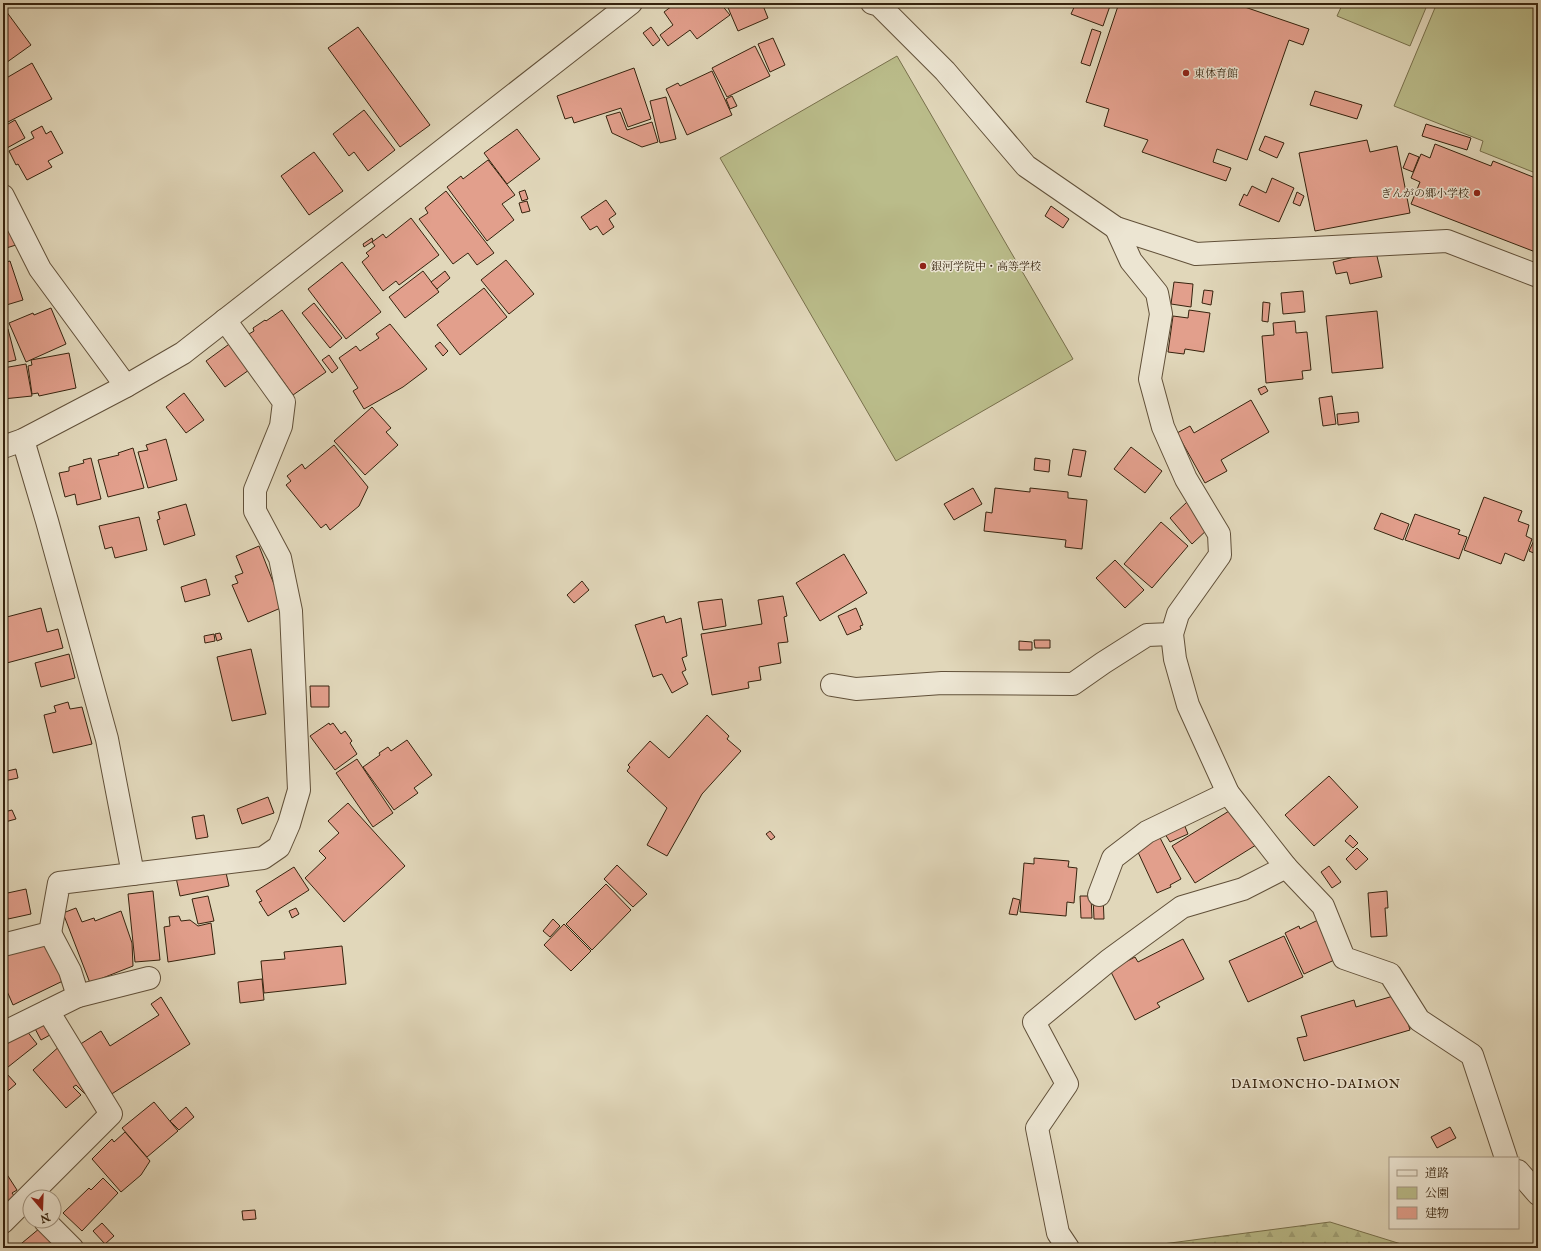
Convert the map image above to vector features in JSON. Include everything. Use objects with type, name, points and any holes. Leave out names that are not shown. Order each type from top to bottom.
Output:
[{"type":"street","points":[[133,874],[107,739],[47,522],[13,443],[126,386],[183,353],[631,3]]},
{"type":"street","points":[[872,3],[879,5],[945,71],[1026,166],[1116,228],[1196,254],[1447,241],[1538,276]]},
{"type":"street","points":[[3,196],[40,269],[126,386]]},
{"type":"street","points":[[1116,228],[1132,261],[1157,293],[1161,314],[1150,379],[1163,427],[1186,479],[1219,534],[1220,555],[1178,614],[1172,634],[1174,659],[1188,705],[1228,793],[1286,867],[1323,906],[1344,958],[1390,974],[1419,1020],[1472,1055],[1506,1157]]},
{"type":"street","points":[[78,996],[70,971],[50,933],[59,883],[263,858],[279,847],[289,824],[299,790],[292,611],[280,558],[255,511],[255,490],[281,426],[284,402],[225,320]]},
{"type":"street","points":[[832,685],[856,689],[942,683],[1073,684],[1147,635],[1172,634]]},
{"type":"street","points":[[1099,895],[1113,858],[1147,832],[1228,793]]},
{"type":"street","points":[[1068,1248],[1058,1233],[1037,1128],[1067,1084],[1034,1022],[1108,961],[1182,907],[1243,889],[1286,867]]},
{"type":"street","points":[[3,945],[50,933]]},
{"type":"street","points":[[3,1033],[78,996],[149,978]]},
{"type":"street","points":[[40,1189],[111,1114],[48,1011]]},
{"type":"street","points":[[1519,1172],[1538,1194]]},
{"type":"street","points":[[3,1222],[22,1207]]},
{"type":"street","points":[[53,1229],[72,1248]]},
{"type":"green space","points":[[1343,3],[1428,3],[1410,46],[1337,16]]},
{"type":"green space","points":[[1437,3],[1538,3],[1538,174],[1480,151],[1483,141],[1394,106]]},
{"type":"green space","points":[[897,56],[1073,359],[896,461],[720,158]]},
{"type":"green space","points":[[1330,1222],[1414,1248],[1156,1248],[1155,1245]]},
{"type":"building","points":[[676,3],[720,3],[730,15],[697,39],[690,30],[668,46],[660,35],[673,25],[664,12]]},
{"type":"building","points":[[726,3],[762,3],[768,18],[738,31]]},
{"type":"building","points":[[1076,3],[1111,3],[1103,26],[1071,14]]},
{"type":"building","name":"東体育館","points":[[1119,3],[1233,3],[1309,29],[1303,45],[1289,40],[1247,160],[1217,149],[1213,162],[1231,168],[1226,181],[1142,152],[1148,140],[1104,126],[1109,109],[1086,102]]},
{"type":"building","points":[[6,11],[31,45],[3,65],[3,13]]},
{"type":"building","points":[[358,27],[430,125],[400,147],[328,48]]},
{"type":"building","points":[[651,27],[660,40],[653,46],[643,33]]},
{"type":"building","points":[[1092,29],[1101,32],[1090,66],[1081,63]]},
{"type":"building","points":[[773,38],[785,65],[770,72],[758,44]]},
{"type":"building","points":[[755,46],[770,76],[727,97],[712,68]]},
{"type":"building","points":[[32,63],[52,99],[8,122],[3,113],[3,80]]},
{"type":"building","points":[[634,68],[651,119],[628,127],[621,108],[574,123],[572,117],[565,119],[557,96]]},
{"type":"building","points":[[712,71],[732,115],[687,135],[666,89],[678,83],[680,86]]},
{"type":"building","points":[[1315,91],[1362,105],[1357,119],[1310,105]]},
{"type":"building","points":[[732,96],[737,106],[730,109],[726,99]]},
{"type":"building","points":[[666,97],[676,139],[660,143],[650,101]]},
{"type":"building","points":[[364,110],[395,150],[368,171],[354,152],[349,156],[333,134]]},
{"type":"building","points":[[620,112],[627,130],[652,122],[658,142],[642,147],[612,133],[606,116]]},
{"type":"building","points":[[15,120],[25,138],[7,148],[3,141],[3,127]]},
{"type":"building","points":[[1426,124],[1471,138],[1467,150],[1422,136]]},
{"type":"building","points":[[42,126],[46,134],[51,131],[63,153],[48,161],[52,167],[27,180],[18,164],[16,165],[9,151],[34,138],[31,132]]},
{"type":"building","points":[[517,129],[540,159],[507,184],[484,153]]},
{"type":"building","points":[[1265,136],[1284,143],[1277,158],[1259,150]]},
{"type":"building","points":[[1367,140],[1370,152],[1397,146],[1410,213],[1315,231],[1299,153]]},
{"type":"building","name":"ぎんがの郷小学校","points":[[1435,144],[1491,166],[1493,161],[1538,179],[1538,253],[1411,204],[1420,182],[1411,178],[1421,154],[1430,158]]},
{"type":"building","points":[[314,152],[343,191],[309,215],[281,176]]},
{"type":"building","points":[[1409,153],[1419,157],[1413,172],[1403,168]]},
{"type":"building","points":[[488,160],[515,195],[502,204],[514,220],[487,241],[447,187],[461,176],[463,179]]},
{"type":"building","points":[[1272,178],[1294,188],[1279,222],[1239,205],[1244,194],[1247,196],[1252,186],[1266,193]]},
{"type":"building","points":[[525,190],[528,199],[522,201],[519,192]]},
{"type":"building","points":[[446,191],[494,253],[477,265],[468,253],[453,264],[419,219],[428,213],[425,208]]},
{"type":"building","points":[[1297,192],[1304,196],[1300,206],[1293,203]]},
{"type":"building","points":[[606,200],[616,214],[609,219],[614,227],[603,235],[597,226],[590,230],[581,217]]},
{"type":"building","points":[[527,201],[530,211],[522,213],[519,203]]},
{"type":"building","points":[[1051,206],[1069,219],[1063,228],[1045,216]]},
{"type":"building","points":[[411,218],[439,255],[399,285],[396,281],[383,291],[362,262],[369,256],[366,253],[375,246],[372,242],[383,234],[386,238]]},
{"type":"building","points":[[8,224],[16,245],[3,249],[3,225]]},
{"type":"building","points":[[372,238],[373,241],[364,247],[363,244]]},
{"type":"building","points":[[1376,252],[1382,277],[1350,284],[1347,272],[1336,274],[1333,262]]},
{"type":"building","points":[[506,260],[534,294],[509,314],[481,280]]},
{"type":"building","points":[[10,261],[23,300],[3,306],[3,263]]},
{"type":"building","points":[[342,262],[381,312],[346,339],[308,289]]},
{"type":"building","points":[[423,271],[439,292],[405,318],[389,297]]},
{"type":"building","points":[[445,271],[450,278],[437,289],[431,282]]},
{"type":"building","points":[[1174,282],[1193,284],[1191,307],[1171,304]]},
{"type":"building","points":[[484,288],[507,317],[460,355],[437,325]]},
{"type":"building","points":[[1204,290],[1213,291],[1211,305],[1202,303]]},
{"type":"building","points":[[1303,291],[1305,312],[1283,314],[1281,293]]},
{"type":"building","points":[[1263,302],[1270,303],[1268,322],[1262,321]]},
{"type":"building","points":[[314,303],[342,338],[330,348],[302,313]]},
{"type":"building","points":[[51,308],[66,344],[26,362],[9,323],[33,313],[34,315]]},
{"type":"building","points":[[282,310],[326,372],[293,395],[249,334],[254,331],[253,328]]},
{"type":"building","points":[[1189,310],[1210,313],[1204,352],[1185,349],[1184,354],[1168,352],[1173,316],[1188,318]]},
{"type":"building","points":[[1377,311],[1383,368],[1332,373],[1326,316]]},
{"type":"building","points":[[1295,321],[1296,333],[1307,332],[1311,370],[1302,371],[1303,379],[1266,383],[1262,336],[1274,335],[1273,323]]},
{"type":"building","points":[[390,324],[427,369],[403,387],[364,409],[353,391],[358,388],[339,358],[356,346],[360,351],[379,338],[376,334]]},
{"type":"building","points":[[8,329],[16,360],[3,363],[3,330]]},
{"type":"building","points":[[232,342],[249,370],[225,387],[206,361]]},
{"type":"building","points":[[440,342],[448,351],[443,356],[435,346]]},
{"type":"building","points":[[69,353],[76,388],[39,396],[38,393],[32,394],[28,366],[32,365],[31,360]]},
{"type":"building","points":[[329,355],[338,368],[332,373],[322,360]]},
{"type":"building","points":[[26,364],[32,396],[3,399],[3,368]]},
{"type":"building","points":[[1265,386],[1268,391],[1261,395],[1258,389]]},
{"type":"building","points":[[184,393],[204,420],[186,433],[166,407]]},
{"type":"building","points":[[1332,396],[1336,424],[1323,426],[1319,398]]},
{"type":"building","points":[[1251,400],[1269,432],[1221,460],[1227,471],[1205,483],[1177,433],[1190,426],[1194,433]]},
{"type":"building","points":[[372,407],[391,428],[386,432],[398,445],[365,475],[334,441]]},
{"type":"building","points":[[1358,412],[1359,422],[1338,425],[1337,414]]},
{"type":"building","points":[[166,439],[177,480],[148,488],[138,452],[148,450],[146,445]]},
{"type":"building","points":[[334,445],[368,487],[359,506],[330,530],[326,524],[321,528],[286,485],[291,481],[287,476],[302,464],[305,469]]},
{"type":"building","points":[[1131,447],[1162,471],[1145,493],[1114,469]]},
{"type":"building","points":[[133,448],[144,488],[108,497],[98,460],[119,455],[118,453]]},
{"type":"building","points":[[1073,449],[1086,451],[1081,477],[1068,475]]},
{"type":"building","points":[[91,458],[101,499],[77,505],[75,494],[65,497],[59,473],[69,471],[69,467],[84,463],[83,460]]},
{"type":"building","points":[[1035,458],[1050,460],[1049,472],[1034,470]]},
{"type":"building","points":[[973,488],[982,504],[954,520],[944,504]]},
{"type":"building","points":[[995,488],[1030,492],[1030,488],[1068,492],[1068,498],[1087,500],[1082,549],[1065,547],[1066,540],[984,531],[986,512],[992,513]]},
{"type":"building","points":[[1484,497],[1522,511],[1518,521],[1529,525],[1526,536],[1532,539],[1524,561],[1505,553],[1501,564],[1464,550]]},
{"type":"building","points":[[1187,502],[1210,527],[1192,544],[1170,518]]},
{"type":"building","points":[[186,504],[195,535],[164,545],[157,520],[160,519],[158,512]]},
{"type":"building","points":[[1381,513],[1409,524],[1403,540],[1374,529]]},
{"type":"building","points":[[1415,514],[1460,530],[1458,534],[1467,537],[1459,559],[1405,540]]},
{"type":"building","points":[[139,517],[147,550],[115,558],[112,547],[105,549],[99,526]]},
{"type":"building","points":[[1161,522],[1188,546],[1152,588],[1124,564]]},
{"type":"building","points":[[1536,536],[1538,536],[1538,555],[1529,551]]},
{"type":"building","points":[[259,546],[283,607],[248,622],[232,585],[238,583],[235,576],[243,573],[236,556]]},
{"type":"building","points":[[844,554],[867,593],[820,621],[796,583]]},
{"type":"building","points":[[1115,560],[1144,590],[1125,608],[1096,578]]},
{"type":"building","points":[[206,579],[210,595],[185,602],[181,587]]},
{"type":"building","points":[[582,581],[589,590],[574,603],[567,595]]},
{"type":"building","points":[[783,596],[787,616],[784,617],[788,642],[778,643],[781,663],[759,667],[761,680],[748,682],[749,688],[712,695],[701,634],[762,624],[758,600]]},
{"type":"building","points":[[722,599],[726,626],[703,630],[698,602]]},
{"type":"building","points":[[41,608],[47,632],[58,629],[63,648],[3,664],[3,618]]},
{"type":"building","points":[[856,608],[863,625],[860,626],[861,629],[847,635],[838,616]]},
{"type":"building","points":[[664,616],[666,623],[681,618],[687,656],[682,658],[686,670],[682,672],[688,684],[672,693],[662,674],[653,677],[635,625]]},
{"type":"building","points":[[220,633],[222,639],[217,641],[215,634]]},
{"type":"building","points":[[214,634],[215,641],[205,643],[204,636]]},
{"type":"building","points":[[1034,640],[1050,640],[1050,648],[1035,648]]},
{"type":"building","points":[[1019,641],[1032,642],[1032,650],[1019,650]]},
{"type":"building","points":[[251,649],[266,714],[232,721],[217,657]]},
{"type":"building","points":[[69,654],[75,678],[41,687],[35,663]]},
{"type":"building","points":[[310,686],[329,686],[329,707],[311,707]]},
{"type":"building","points":[[68,702],[70,709],[82,707],[92,744],[53,753],[44,715],[56,712],[54,706]]},
{"type":"building","points":[[707,715],[729,736],[727,739],[741,751],[702,794],[667,856],[647,845],[667,808],[627,771],[630,767],[628,765],[650,741],[669,758]]},
{"type":"building","points":[[329,723],[330,725],[333,723],[341,734],[345,731],[352,741],[350,743],[357,754],[335,770],[310,736]]},
{"type":"building","points":[[407,740],[432,775],[414,788],[418,793],[394,810],[363,767],[380,755],[379,753],[388,747],[391,751]]},
{"type":"building","points":[[357,759],[393,813],[373,827],[336,773]]},
{"type":"building","points":[[16,769],[18,778],[4,781],[3,772]]},
{"type":"building","points":[[1329,776],[1358,807],[1314,846],[1285,815]]},
{"type":"building","points":[[268,797],[274,813],[242,824],[237,809]]},
{"type":"building","points":[[348,803],[405,866],[344,922],[305,878],[326,858],[319,851],[339,833],[328,821]]},
{"type":"building","points":[[1234,808],[1256,845],[1195,883],[1172,846]]},
{"type":"building","points":[[12,810],[16,819],[5,822],[4,818],[6,817],[4,812]]},
{"type":"building","points":[[204,815],[208,837],[196,839],[192,817]]},
{"type":"building","points":[[1153,824],[1181,879],[1170,885],[1171,887],[1157,893],[1130,835]]},
{"type":"building","points":[[1184,824],[1188,834],[1170,842],[1165,834]]},
{"type":"building","points":[[770,831],[775,837],[771,840],[766,834]]},
{"type":"building","points":[[1350,835],[1358,843],[1353,848],[1345,841]]},
{"type":"building","points":[[1357,848],[1368,859],[1356,870],[1346,859]]},
{"type":"building","points":[[1034,858],[1069,861],[1068,867],[1077,868],[1074,903],[1067,902],[1066,916],[1020,912],[1024,863],[1034,864]]},
{"type":"building","points":[[224,864],[229,886],[180,896],[175,873]]},
{"type":"building","points":[[617,865],[647,894],[633,907],[604,879]]},
{"type":"building","points":[[1329,866],[1341,882],[1332,888],[1321,872]]},
{"type":"building","points":[[294,867],[309,890],[268,916],[259,902],[262,901],[256,891]]},
{"type":"building","points":[[606,884],[631,910],[592,950],[566,924]]},
{"type":"building","points":[[26,889],[31,914],[8,919],[3,894]]},
{"type":"building","points":[[153,891],[160,960],[135,962],[128,894]]},
{"type":"building","points":[[1387,891],[1388,908],[1385,908],[1387,936],[1371,937],[1368,893]]},
{"type":"building","points":[[208,896],[214,921],[198,924],[192,899]]},
{"type":"building","points":[[1080,896],[1091,896],[1092,918],[1081,918]]},
{"type":"building","points":[[1103,896],[1104,919],[1094,919],[1093,897]]},
{"type":"building","points":[[1013,898],[1020,900],[1017,915],[1009,914]]},
{"type":"building","points":[[76,908],[82,922],[94,918],[95,921],[121,911],[132,943],[133,966],[90,983],[63,913]]},
{"type":"building","points":[[296,908],[299,914],[292,918],[289,911]]},
{"type":"building","points":[[179,916],[181,921],[190,920],[198,926],[211,923],[215,954],[168,962],[164,927],[170,926],[169,917]]},
{"type":"building","points":[[1324,917],[1343,956],[1304,974],[1285,933],[1299,926],[1300,929]]},
{"type":"building","points":[[553,919],[560,926],[550,937],[543,931]]},
{"type":"building","points":[[564,924],[591,951],[571,971],[544,945]]},
{"type":"building","points":[[1284,936],[1303,977],[1248,1002],[1229,961]]},
{"type":"building","points":[[1183,939],[1204,979],[1157,1003],[1160,1007],[1135,1020],[1110,970],[1135,957],[1138,962]]},
{"type":"building","points":[[44,940],[67,979],[13,1005],[3,982],[3,953]]},
{"type":"building","points":[[342,946],[346,984],[264,993],[261,961],[285,959],[284,952]]},
{"type":"building","points":[[262,979],[264,1000],[240,1003],[238,982]]},
{"type":"building","points":[[1400,994],[1410,1030],[1304,1061],[1297,1038],[1307,1036],[1301,1016],[1354,1000],[1356,1007]]},
{"type":"building","points":[[161,997],[190,1044],[110,1095],[79,1045],[101,1031],[110,1046],[159,1015],[151,1004]]},
{"type":"building","points":[[48,1014],[57,1031],[41,1040],[32,1023]]},
{"type":"building","points":[[23,1026],[37,1044],[3,1071],[3,1035]]},
{"type":"building","points":[[62,1044],[91,1088],[85,1094],[76,1085],[73,1087],[81,1095],[66,1108],[33,1070]]},
{"type":"building","points":[[7,1074],[16,1084],[3,1095],[3,1077]]},
{"type":"building","points":[[154,1102],[178,1131],[147,1157],[122,1128]]},
{"type":"building","points":[[186,1107],[194,1117],[179,1130],[170,1121]]},
{"type":"building","points":[[1450,1127],[1456,1138],[1437,1148],[1431,1137]]},
{"type":"building","points":[[125,1132],[150,1161],[141,1175],[121,1192],[92,1159],[112,1139],[114,1142]]},
{"type":"building","points":[[6,1173],[17,1190],[12,1193],[15,1197],[3,1204],[3,1175]]},
{"type":"building","points":[[103,1178],[118,1193],[82,1231],[63,1213],[89,1188],[91,1190]]},
{"type":"building","points":[[255,1210],[256,1219],[243,1220],[242,1211]]},
{"type":"building","points":[[102,1223],[114,1236],[105,1244],[93,1231]]},
{"type":"building","points":[[39,1229],[45,1229],[68,1248],[16,1248]]},
{"type":"place","name":"東体育館","points":[[1186,73]]},
{"type":"place","name":"ぎんがの郷小学校","points":[[1477,193]]},
{"type":"place","name":"銀河学院中・高等学校","points":[[923,266]]},
{"type":"district","name":"DAIMONCHO-DAIMON","points":[[1316,1083]]}]
